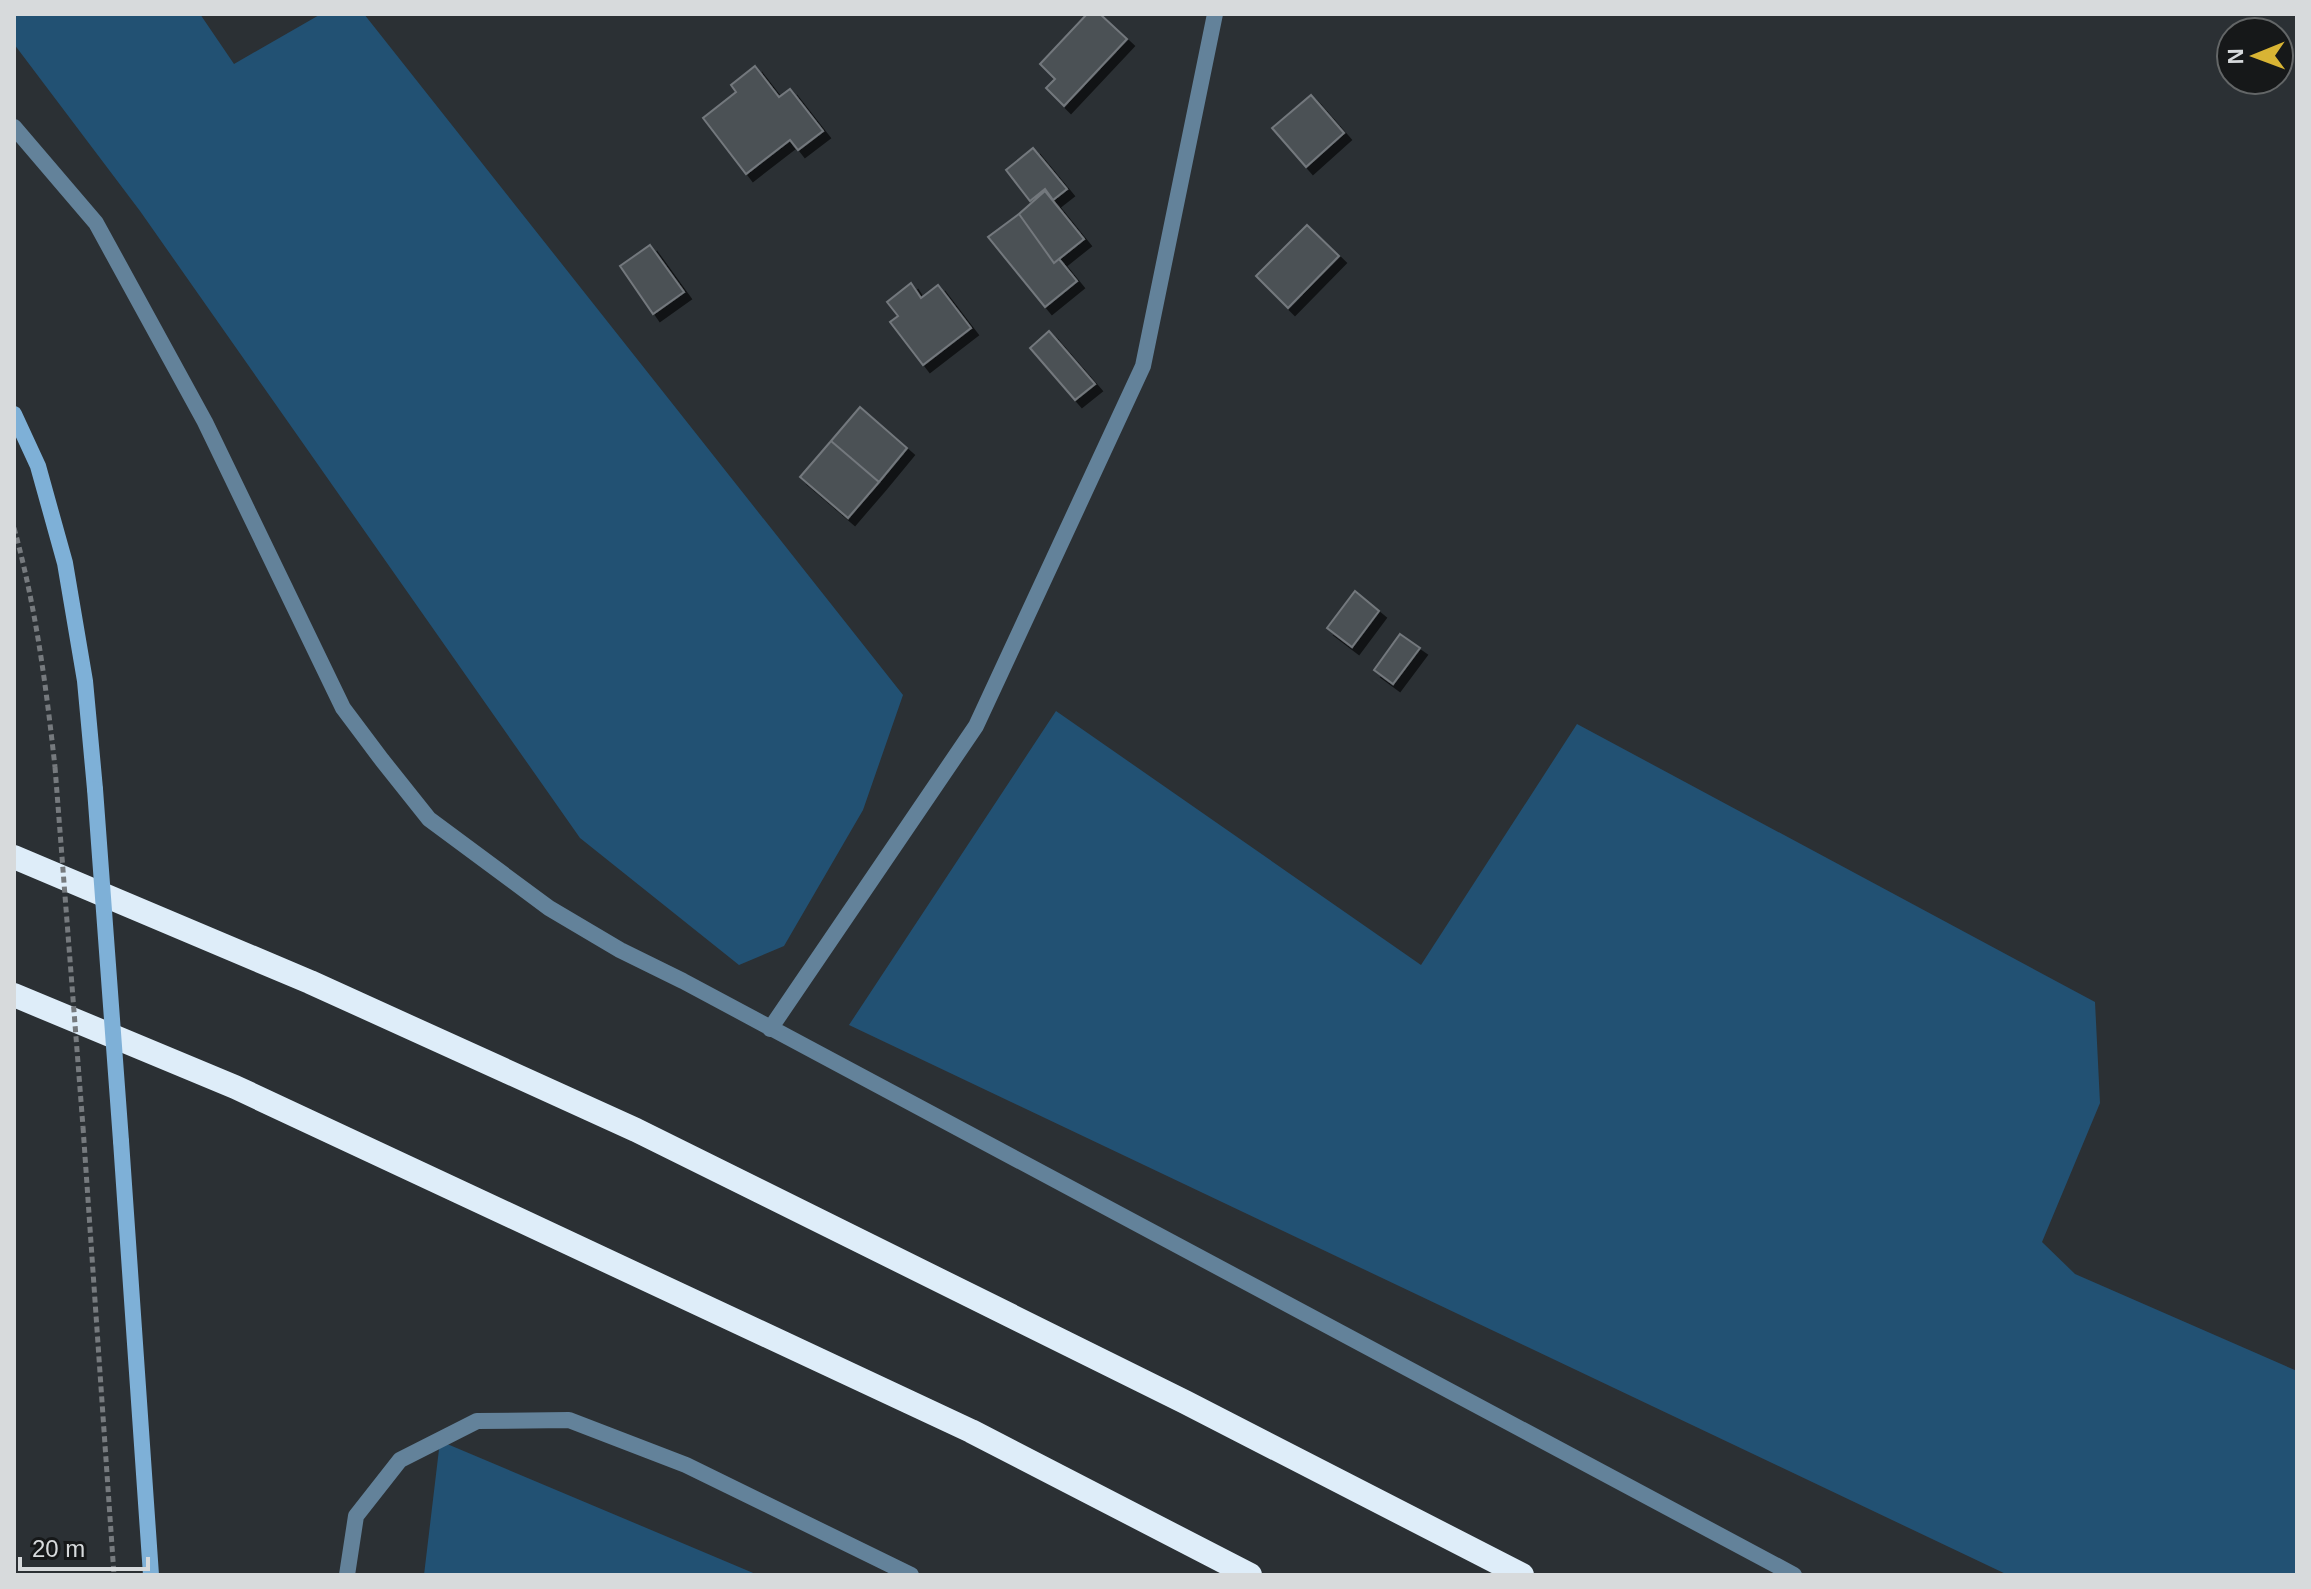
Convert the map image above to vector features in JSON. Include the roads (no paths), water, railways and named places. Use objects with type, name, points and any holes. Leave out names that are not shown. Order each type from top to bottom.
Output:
[{"type":"highway","points":[[14,857],[310,982],[636,1130],[1185,1402],[1522,1575]]},
{"type":"highway","points":[[14,995],[235,1087],[957,1424],[1250,1575]]},
{"type":"street","points":[[770,1029],[976,726],[1143,366],[1215,14]]},
{"type":"street","points":[[14,127],[96,223],[205,422],[343,708],[429,819],[549,908],[620,950],[1794,1575]]},
{"type":"street","points":[[14,414],[38,466],[65,563],[85,681],[151,1575]]},
{"type":"street","points":[[347,1575],[356,1516],[400,1460],[477,1421],[569,1420],[686,1465],[911,1575]]}]
